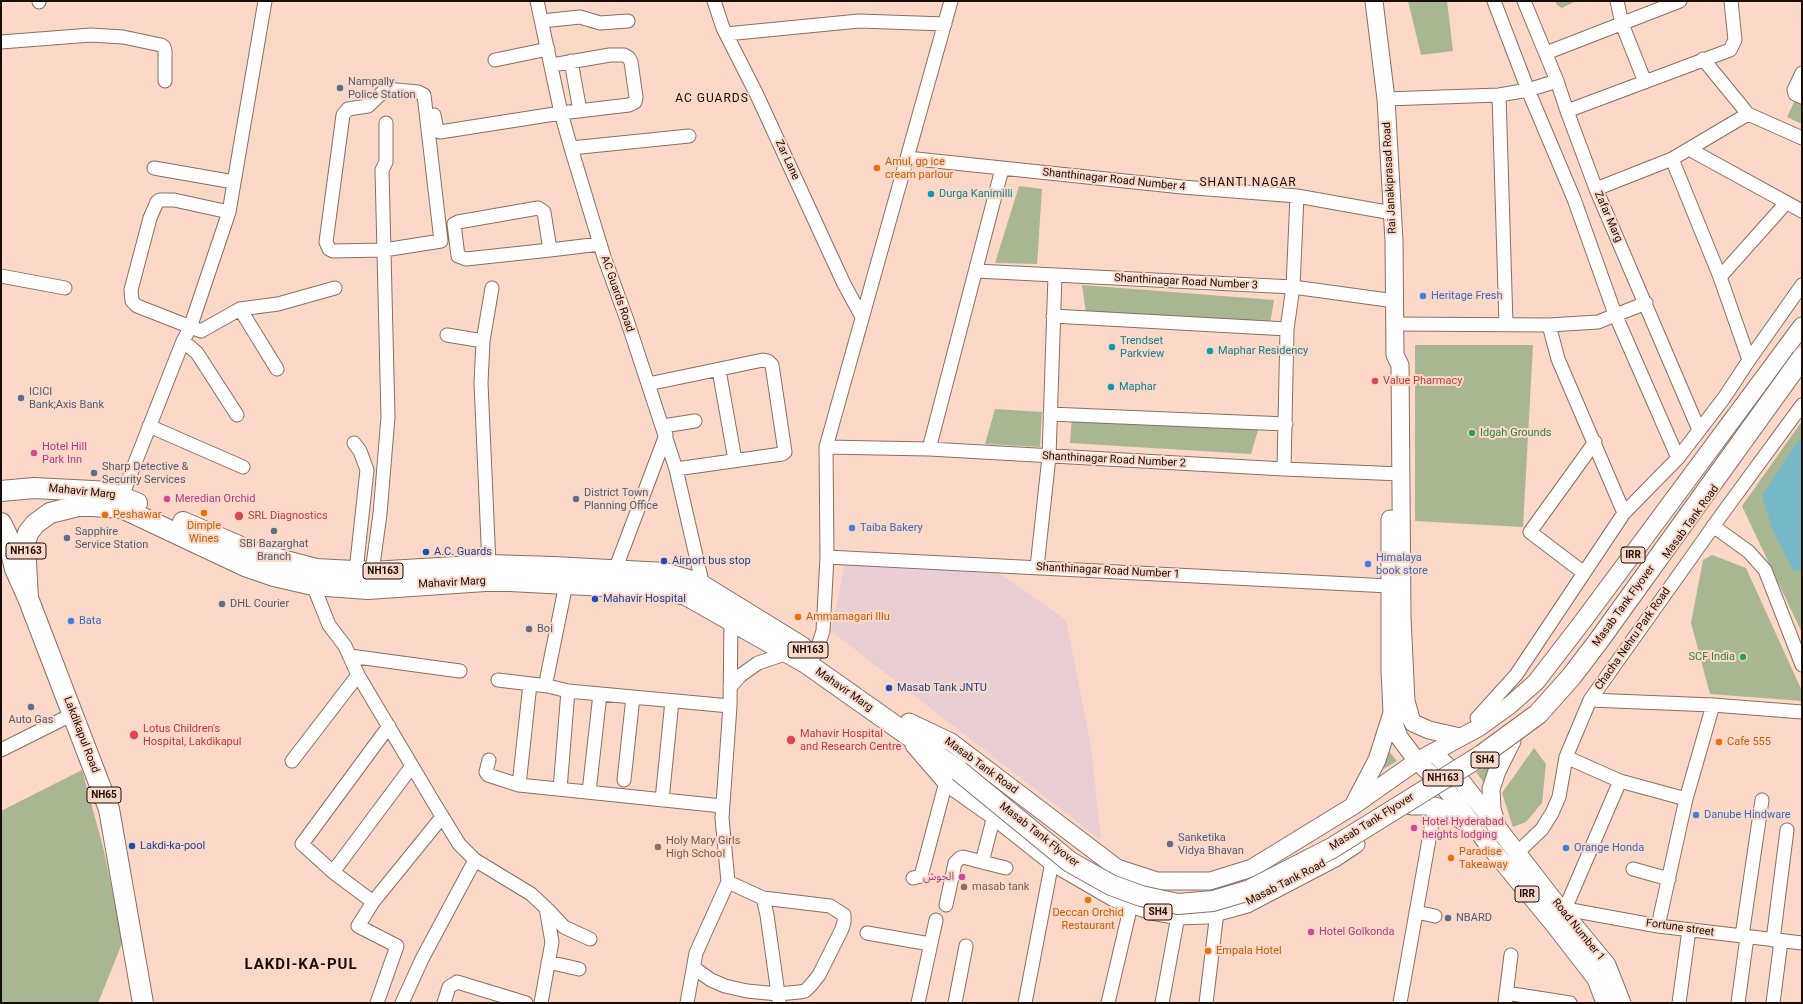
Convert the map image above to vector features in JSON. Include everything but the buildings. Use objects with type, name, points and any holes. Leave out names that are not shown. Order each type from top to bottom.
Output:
[{"type":"highway","name":"Masab Tank Flyover","points":[[957,773],[1117,877],[1146,886],[1179,891],[1215,889],[1250,878],[1287,860],[1474,751],[1534,706],[1556,683],[1581,651],[1802,342]]},
{"type":"highway","name":"Masab Tank Flyover","points":[[905,726],[957,773],[1070,862],[1111,885],[1141,896],[1178,904],[1213,901],[1250,890],[1332,848],[1482,755],[1538,714],[1571,678],[1802,358]]},
{"type":"highway","name":"Mahavir Marg","points":[[4,493],[41,488],[107,492],[122,496],[255,553],[316,569],[364,571],[489,565],[518,574],[566,584],[662,589],[686,595],[788,653],[852,697],[905,726]]},
{"type":"highway","name":"Mahavir Marg","points":[[28,598],[25,544],[28,533],[35,524],[50,513],[78,506],[122,508],[245,566],[274,576],[314,585],[368,589],[484,581],[518,574],[615,570],[665,573],[703,586],[815,655],[905,726]]},
{"type":"highway","name":"Lakdikapul Road","points":[[1,523],[6,535],[15,569],[28,598],[109,809],[143,1003]]},
{"type":"main road","name":"Rai Janakiprasad Road","points":[[1374,1],[1386,99],[1392,213],[1395,355],[1400,365],[1396,473]]},
{"type":"main road","name":"Masab Tank Road","points":[[905,726],[951,742],[1117,868],[1157,882],[1210,881],[1252,868],[1338,816],[1417,761],[1478,728],[1536,682],[1584,622],[1802,326]]},
{"type":"main road","name":"Masab Tank Road","points":[[905,726],[957,773],[994,816],[1052,862],[1114,898],[1151,911],[1178,916],[1207,915],[1260,899],[1335,858],[1411,806],[1459,778],[1536,723],[1561,697],[1681,537],[1802,367]]},
{"type":"main road","points":[[1353,806],[1377,760],[1392,713],[1389,586],[1396,473]]},
{"type":"main road","points":[[1396,473],[1406,701],[1410,719],[1414,723],[1429,730],[1460,737]]},
{"type":"main road","points":[[1658,522],[1681,537]]},
{"type":"main road","name":"Road Number 1","points":[[1392,713],[1399,737],[1417,761],[1444,787],[1486,842],[1555,926],[1596,979],[1605,1003]]},
{"type":"main road","name":"IRR","points":[[1500,831],[1492,809],[1491,788],[1497,771],[1512,741]]},
{"type":"main road","name":"Road Number 1","points":[[1433,752],[1459,778],[1607,965],[1622,1003]]},
{"type":"main road","points":[[1411,806],[1435,806],[1448,811],[1463,820],[1486,842]]},
{"type":"main road","points":[[1338,816],[1358,842]]},
{"type":"main road","points":[[1317,829],[1335,858]]},
{"type":"street","points":[[122,496],[183,341],[190,328],[230,212],[265,1]]},
{"type":"street","name":"AC Guards Road","points":[[537,1],[552,65],[561,113],[600,244],[676,469],[703,586]]},
{"type":"street","name":"Zar Lane","points":[[714,1],[726,34],[756,93],[844,284],[862,317]]},
{"type":"street","points":[[815,655],[823,631],[827,557],[826,448],[951,1]]},
{"type":"street","points":[[1494,1],[1528,90],[1574,199],[1615,314],[1678,458]]},
{"type":"street","name":"Zafar Marg","points":[[1524,1],[1557,81],[1596,190],[1646,303],[1699,430]]},
{"type":"street","points":[[1617,1],[1622,24],[1645,82]]},
{"type":"street","points":[[1546,53],[1680,1]]},
{"type":"street","points":[[1567,111],[1730,50],[1735,40],[1731,1]]},
{"type":"street","points":[[542,21],[580,17],[600,24],[628,21]]},
{"type":"street","points":[[726,34],[859,20],[945,24]]},
{"type":"street","points":[[1,42],[92,35],[123,37],[161,45],[165,51],[165,81]]},
{"type":"street","points":[[495,60],[548,49]]},
{"type":"street","points":[[431,94],[437,130],[440,132],[561,113],[629,105],[635,102],[636,97],[631,62],[629,58],[624,55],[610,55],[552,65]]},
{"type":"street","points":[[1703,59],[1748,114],[1802,138]]},
{"type":"street","points":[[571,62],[580,111]]},
{"type":"street","points":[[1802,73],[1794,90],[1795,94],[1802,97]]},
{"type":"street","points":[[1386,99],[1499,95],[1528,90],[1557,81]]},
{"type":"street","points":[[386,89],[418,92],[425,97],[441,238],[439,241],[384,250],[339,252],[329,249],[326,242],[343,115],[348,110],[368,106],[386,89]]},
{"type":"street","points":[[1499,95],[1506,324]]},
{"type":"street","points":[[1596,190],[1672,158],[1748,114]]},
{"type":"street","points":[[364,571],[380,514],[388,417],[382,170],[386,162],[386,123]]},
{"type":"street","points":[[571,148],[689,136]]},
{"type":"street","points":[[1689,149],[1802,211]]},
{"type":"street","name":"Shanthinagar Road Number 4","points":[[907,158],[1174,186],[1297,196],[1392,213]]},
{"type":"street","points":[[1672,158],[1720,277],[1749,360]]},
{"type":"street","points":[[154,168],[234,182]]},
{"type":"street","points":[[930,449],[1002,169]]},
{"type":"street","points":[[1284,469],[1287,329],[1293,287],[1297,196]]},
{"type":"street","points":[[230,212],[174,200],[160,200],[153,208],[150,218],[131,290],[132,301],[137,306],[190,328],[201,331],[240,309],[278,304],[335,288]]},
{"type":"street","points":[[1720,277],[1786,203]]},
{"type":"street","points":[[550,250],[544,212],[538,208],[458,222],[454,224],[458,256],[462,258],[550,250],[600,244]]},
{"type":"street","name":"Shanthinagar Road Number 3","points":[[976,272],[1293,287],[1395,301]]},
{"type":"street","points":[[1037,567],[1049,457],[1055,275]]},
{"type":"street","points":[[1,276],[65,288]]},
{"type":"street","points":[[1477,718],[1516,675],[1624,513],[1678,458],[1724,398],[1802,285]]},
{"type":"street","points":[[489,565],[482,414],[483,341],[492,288]]},
{"type":"street","points":[[1394,324],[1549,325],[1598,322],[1646,303]]},
{"type":"street","points":[[240,309],[277,369]]},
{"type":"street","points":[[1053,316],[1287,329]]},
{"type":"street","points":[[1549,325],[1558,359],[1595,442],[1624,513]]},
{"type":"street","points":[[447,335],[483,341]]},
{"type":"street","points":[[183,341],[197,353],[237,415]]},
{"type":"street","points":[[648,384],[762,360],[768,361],[772,365],[786,452],[782,454],[676,469]]},
{"type":"street","points":[[719,370],[735,460]]},
{"type":"street","name":"Chacha Nehru Park Road","points":[[1590,700],[1713,526],[1802,405]]},
{"type":"street","points":[[1050,414],[1286,424]]},
{"type":"street","points":[[615,570],[664,431],[695,421]]},
{"type":"street","points":[[149,426],[243,467]]},
{"type":"street","points":[[1584,573],[1530,532],[1595,442]]},
{"type":"street","points":[[364,571],[367,470],[360,451],[354,443],[367,446]]},
{"type":"street","name":"Shanthinagar Road Number 2","points":[[826,448],[930,449],[1049,457],[1396,473]]},
{"type":"street","points":[[1713,526],[1749,552],[1765,570],[1802,665]]},
{"type":"street","name":"Shanthinagar Road Number 1","points":[[827,557],[1389,586]]},
{"type":"street","points":[[547,676],[566,584]]},
{"type":"street","points":[[314,585],[329,625],[350,656],[358,675],[442,817],[460,844],[474,860],[531,894],[564,928],[590,939]]},
{"type":"street","points":[[687,1003],[696,953],[728,882],[722,806],[730,706],[731,620]]},
{"type":"street","points":[[730,687],[740,676],[758,664],[788,653]]},
{"type":"street","points":[[350,656],[460,671]]},
{"type":"street","points":[[292,761],[358,675]]},
{"type":"street","points":[[498,680],[548,686],[568,691],[730,706]]},
{"type":"street","points":[[519,785],[530,684]]},
{"type":"street","points":[[560,789],[568,691]]},
{"type":"street","points":[[589,792],[600,694]]},
{"type":"street","points":[[624,780],[633,697]]},
{"type":"street","points":[[1517,853],[1542,829],[1552,813],[1558,797],[1566,757],[1590,700]]},
{"type":"street","name":"Chacha Nehru Park Road","points":[[1590,700],[1713,705],[1802,712]]},
{"type":"street","points":[[662,800],[672,701]]},
{"type":"street","points":[[1658,926],[1686,799],[1713,705]]},
{"type":"street","points":[[1,750],[73,714]]},
{"type":"street","points":[[373,902],[333,872],[302,844],[389,726]]},
{"type":"street","points":[[1566,757],[1620,781],[1686,799]]},
{"type":"street","points":[[489,760],[486,772],[488,776],[519,785],[722,806]]},
{"type":"street","points":[[333,872],[412,766]]},
{"type":"street","points":[[913,878],[921,876],[957,773]]},
{"type":"street","points":[[1562,908],[1620,781]]},
{"type":"street","points":[[1738,1003],[1744,936],[1762,800]]},
{"type":"street","points":[[1400,1003],[1415,952],[1416,912],[1435,806]]},
{"type":"street","points":[[982,862],[994,816]]},
{"type":"street","points":[[377,1003],[397,946],[358,926],[373,902],[442,817]]},
{"type":"street","points":[[1773,1003],[1787,830]]},
{"type":"street","points":[[946,905],[955,863],[957,860],[963,858],[1006,868]]},
{"type":"street","points":[[402,1003],[422,959],[474,860]]},
{"type":"street","points":[[1025,1003],[1052,862]]},
{"type":"street","points":[[1633,869],[1669,879]]},
{"type":"street","points":[[694,968],[711,980],[725,986],[779,999],[805,991],[811,985],[842,929],[845,919],[842,913],[830,906],[763,898],[728,882]]},
{"type":"street","points":[[763,898],[767,915],[779,999]]},
{"type":"street","points":[[1108,1003],[1131,905]]},
{"type":"street","points":[[541,1003],[552,942],[546,908]]},
{"type":"street","name":"Fortune street","points":[[1562,908],[1658,926],[1802,943]]},
{"type":"street","points":[[1206,1003],[1217,912]]},
{"type":"street","points":[[1416,912],[1435,916]]},
{"type":"street","points":[[1162,1003],[1178,916]]},
{"type":"street","points":[[918,1003],[936,920]]},
{"type":"street","points":[[1679,1003],[1688,930]]},
{"type":"street","points":[[867,933],[930,944]]},
{"type":"street","points":[[955,1003],[966,946]]},
{"type":"street","points":[[1511,955],[1505,998],[1570,1003]]},
{"type":"street","points":[[548,962],[579,969]]},
{"type":"street","points":[[444,1003],[449,987],[457,982],[526,1003]]},
{"type":"shaded area","points":[[845,564],[999,573],[1066,620],[1091,746],[1101,840],[831,631]]},
{"type":"green space","points":[[1408,1],[1447,1],[1453,51],[1421,55]]},
{"type":"green space","points":[[1555,1],[1576,1],[1562,8],[1557,5]]},
{"type":"green space","points":[[1796,98],[1802,101],[1802,124],[1787,117]]},
{"type":"green space","points":[[1019,186],[1042,189],[1037,264],[995,263]]},
{"type":"green space","points":[[1082,285],[1274,300],[1270,324],[1086,313]]},
{"type":"green space","name":"Idgah Grounds","points":[[1415,345],[1533,345],[1523,527],[1415,521]]},
{"type":"green space","points":[[995,409],[1042,412],[1040,447],[985,444]]},
{"type":"green space","points":[[1072,416],[1258,430],[1251,454],[1070,443]]},
{"type":"green space","points":[[1802,421],[1802,633],[1742,506]]},
{"type":"green space","name":"SCF India","points":[[1712,555],[1746,568],[1802,691],[1802,701],[1710,694],[1691,623],[1703,560]]},
{"type":"green space","points":[[1534,748],[1546,764],[1542,803],[1526,822],[1513,827],[1502,793]]},
{"type":"green space","points":[[1387,749],[1397,761],[1382,770],[1384,763]]},
{"type":"green space","points":[[1495,763],[1487,787],[1476,772]]},
{"type":"green space","points":[[82,770],[103,847],[123,941],[98,1003],[1,1003],[1,811]]},
{"type":"water","points":[[1802,438],[1802,571],[1793,570],[1773,531],[1762,496],[1797,442]]},
{"type":"place","name":"Nampally Police Station","points":[[340,88]]},
{"type":"place","name":"Amul, gp ice cream parlour","points":[[877,168]]},
{"type":"place","name":"Durga Kanimilli","points":[[931,194]]},
{"type":"place","name":"Heritage Fresh","points":[[1423,296]]},
{"type":"place","name":"Trendset Parkview","points":[[1112,347]]},
{"type":"place","name":"Maphar Residency","points":[[1210,351]]},
{"type":"place","name":"Value Pharmacy","points":[[1375,381]]},
{"type":"place","name":"Maphar","points":[[1111,387]]},
{"type":"place","name":"ICICI Bank;Axis Bank","points":[[21,398]]},
{"type":"place","name":"Idgah Grounds","points":[[1472,433]]},
{"type":"place","name":"Hotel Hill Park Inn","points":[[34,453]]},
{"type":"place","name":"Sharp Detective & Security Services","points":[[94,473]]},
{"type":"place","name":"Meredian Orchid","points":[[167,499]]},
{"type":"place","name":"District Town Planning Office","points":[[576,499]]},
{"type":"place","name":"Dimple Wines","points":[[204,513]]},
{"type":"place","name":"Peshawar","points":[[105,515]]},
{"type":"place","name":"SRL Diagnostics","points":[[239,516]]},
{"type":"place","name":"Taiba Bakery","points":[[852,528]]},
{"type":"place","name":"SBI Bazarghat Branch","points":[[274,531]]},
{"type":"place","name":"Sapphire Service Station","points":[[67,538]]},
{"type":"place","name":"A.C. Guards","points":[[426,552]]},
{"type":"place","name":"Airport bus stop","points":[[664,561]]},
{"type":"place","name":"Himalaya book store","points":[[1368,564]]},
{"type":"place","name":"Mahavir Hospital","points":[[595,599]]},
{"type":"place","name":"DHL Courier","points":[[222,604]]},
{"type":"place","name":"Ammamagari Illu","points":[[798,617]]},
{"type":"place","name":"Bata","points":[[71,621]]},
{"type":"place","name":"Boi","points":[[529,629]]},
{"type":"place","name":"SCF India","points":[[1743,657]]},
{"type":"place","name":"Masab Tank JNTU","points":[[889,688]]},
{"type":"place","name":"Auto Gas","points":[[31,707]]},
{"type":"place","name":"Lotus Children's Hospital, Lakdikapul","points":[[134,735]]},
{"type":"place","name":"Mahavir Hospital and Research Centre","points":[[791,740]]},
{"type":"place","name":"Cafe 555","points":[[1719,742]]},
{"type":"place","name":"Danube Hindware","points":[[1696,815]]},
{"type":"place","name":"Hotel Hyderabad heights lodging","points":[[1414,828]]},
{"type":"place","name":"Sanketika Vidya Bhavan","points":[[1170,844]]},
{"type":"place","name":"Lakdi-ka-pool","points":[[132,846]]},
{"type":"place","name":"Holy Mary Girls High School","points":[[658,847]]},
{"type":"place","name":"Orange Honda","points":[[1566,848]]},
{"type":"place","name":"Paradise Takeaway","points":[[1451,858]]},
{"type":"place","name":"الحوش","points":[[962,877]]},
{"type":"place","name":"masab tank","points":[[964,887]]},
{"type":"place","name":"Deccan Orchid Restaurant","points":[[1088,900]]},
{"type":"place","name":"NBARD","points":[[1448,918]]},
{"type":"place","name":"Hotel Golkonda","points":[[1311,932]]},
{"type":"place","name":"Empala Hotel","points":[[1208,951]]},
{"type":"district","name":"AC GUARDS","points":[[712,99]]},
{"type":"district","name":"SHANTI NAGAR","points":[[1248,183]]},
{"type":"district","name":"LAKDI-KA-PUL","points":[[301,965]]}]
